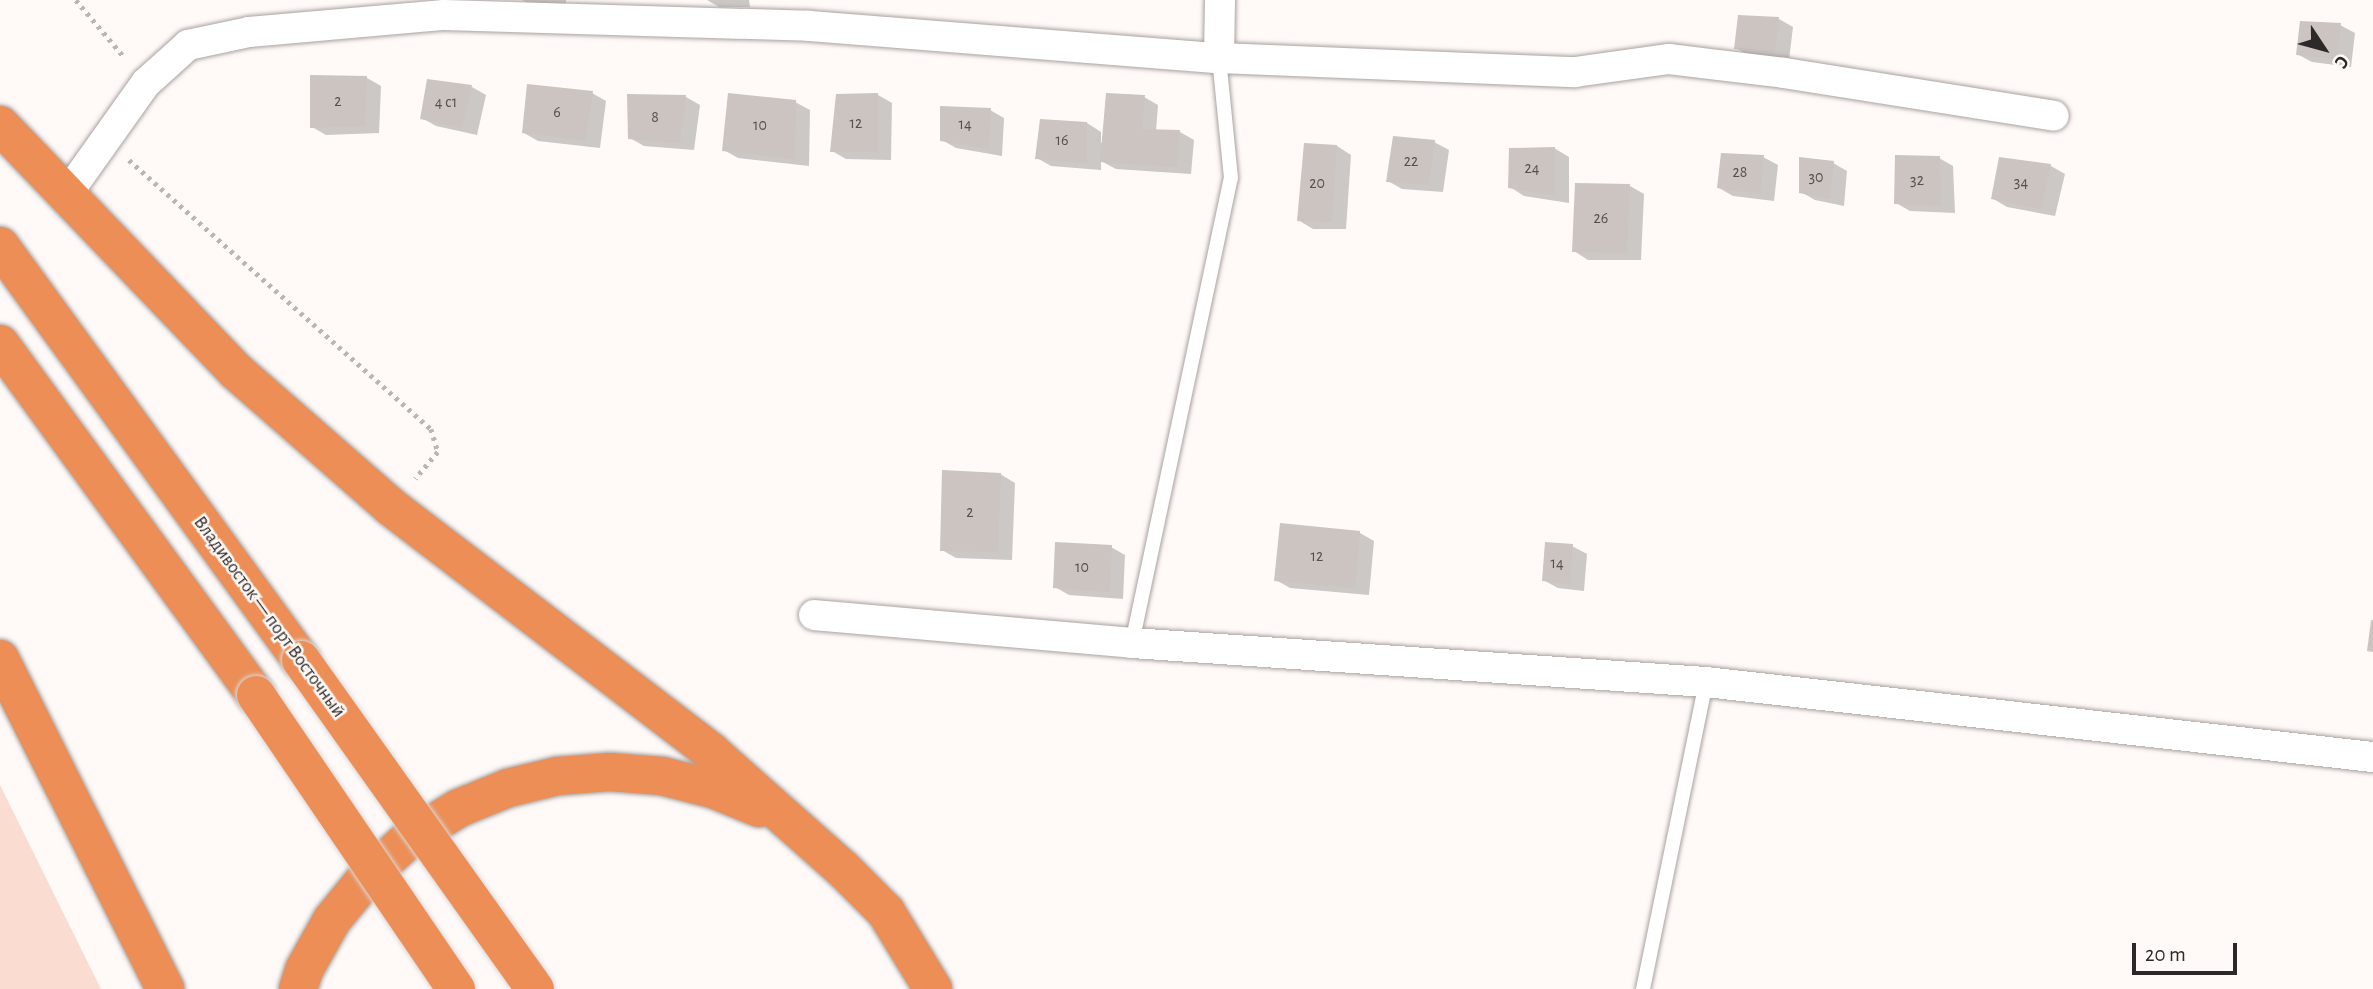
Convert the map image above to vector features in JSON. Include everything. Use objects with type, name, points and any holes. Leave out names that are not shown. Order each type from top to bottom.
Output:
[{"type":"highway","points":[[0,125],[237,372],[391,507],[710,751],[843,869],[886,912],[933,989]]},
{"type":"highway","name":"Владивосток — порт Восточный","points":[[0,246],[301,660],[535,989]]},
{"type":"highway","points":[[0,344],[256,695],[456,989]]},
{"type":"highway","points":[[0,659],[165,989]]},
{"type":"highway","points":[[298,989],[304,970],[332,920],[368,876],[410,838],[459,808],[508,788],[558,776],[610,772],[662,776],[713,789],[760,809],[843,869]]},
{"type":"street","points":[[1219,58],[1220,0]]},
{"type":"street","points":[[67,194],[145,83],[188,45],[249,32],[444,15],[809,26],[1219,58],[1575,72],[1669,59],[1784,73],[2054,116]]},
{"type":"street","points":[[814,615],[1132,643],[1706,682],[2373,757]]},
{"type":"lane","points":[[1132,643],[1231,178],[1219,58]]},
{"type":"lane","points":[[1643,989],[1706,682]]},
{"type":"path","points":[[76,0],[145,83]]},
{"type":"path","points":[[127,153],[135,167],[431,429],[438,452],[391,507]]},
{"type":"shaded area","points":[[0,785],[101,989],[0,989]]},
{"type":"building","points":[[1738,15],[1779,17],[1775,53],[1734,49]]},
{"type":"building","points":[[2300,21],[2341,23],[2337,59],[2296,55]]},
{"type":"building","points":[[310,75],[367,76],[365,126],[310,128]]},
{"type":"building","points":[[427,79],[472,85],[462,128],[420,119]]},
{"type":"building","points":[[527,84],[593,91],[586,141],[522,133]]},
{"type":"building","points":[[728,93],[796,100],[795,159],[722,151]]},
{"type":"building","points":[[878,93],[878,152],[830,152],[836,94]]},
{"type":"building","points":[[1106,93],[1145,95],[1142,129],[1180,130],[1177,167],[1100,162]]},
{"type":"building","points":[[627,94],[686,95],[680,143],[628,139]]},
{"type":"building","points":[[940,106],[991,108],[989,149],[940,141]]},
{"type":"building","points":[[1040,119],[1087,122],[1087,163],[1035,159]]},
{"type":"building","points":[[1393,136],[1435,140],[1429,185],[1386,182]]},
{"type":"building","points":[[1304,143],[1337,145],[1332,222],[1297,221]]},
{"type":"building","points":[[1555,147],[1555,196],[1508,188],[1509,148]]},
{"type":"building","points":[[1721,153],[1764,155],[1760,194],[1717,188]]},
{"type":"building","points":[[1895,155],[1940,156],[1941,206],[1894,204]]},
{"type":"building","points":[[1799,157],[1834,161],[1830,199],[1799,193]]},
{"type":"building","points":[[1999,157],[2051,164],[2041,209],[1991,199]]},
{"type":"building","points":[[1575,183],[1630,184],[1627,253],[1572,252]]},
{"type":"building","points":[[942,470],[1001,473],[998,552],[940,551]]},
{"type":"building","points":[[1280,523],[1360,531],[1355,588],[1274,581]]},
{"type":"building","points":[[1055,542],[1112,545],[1110,592],[1053,588]]},
{"type":"building","points":[[1545,542],[1573,544],[1570,584],[1542,581]]},
{"type":"building","points":[[2373,620],[2373,652],[2367,651]]}]
